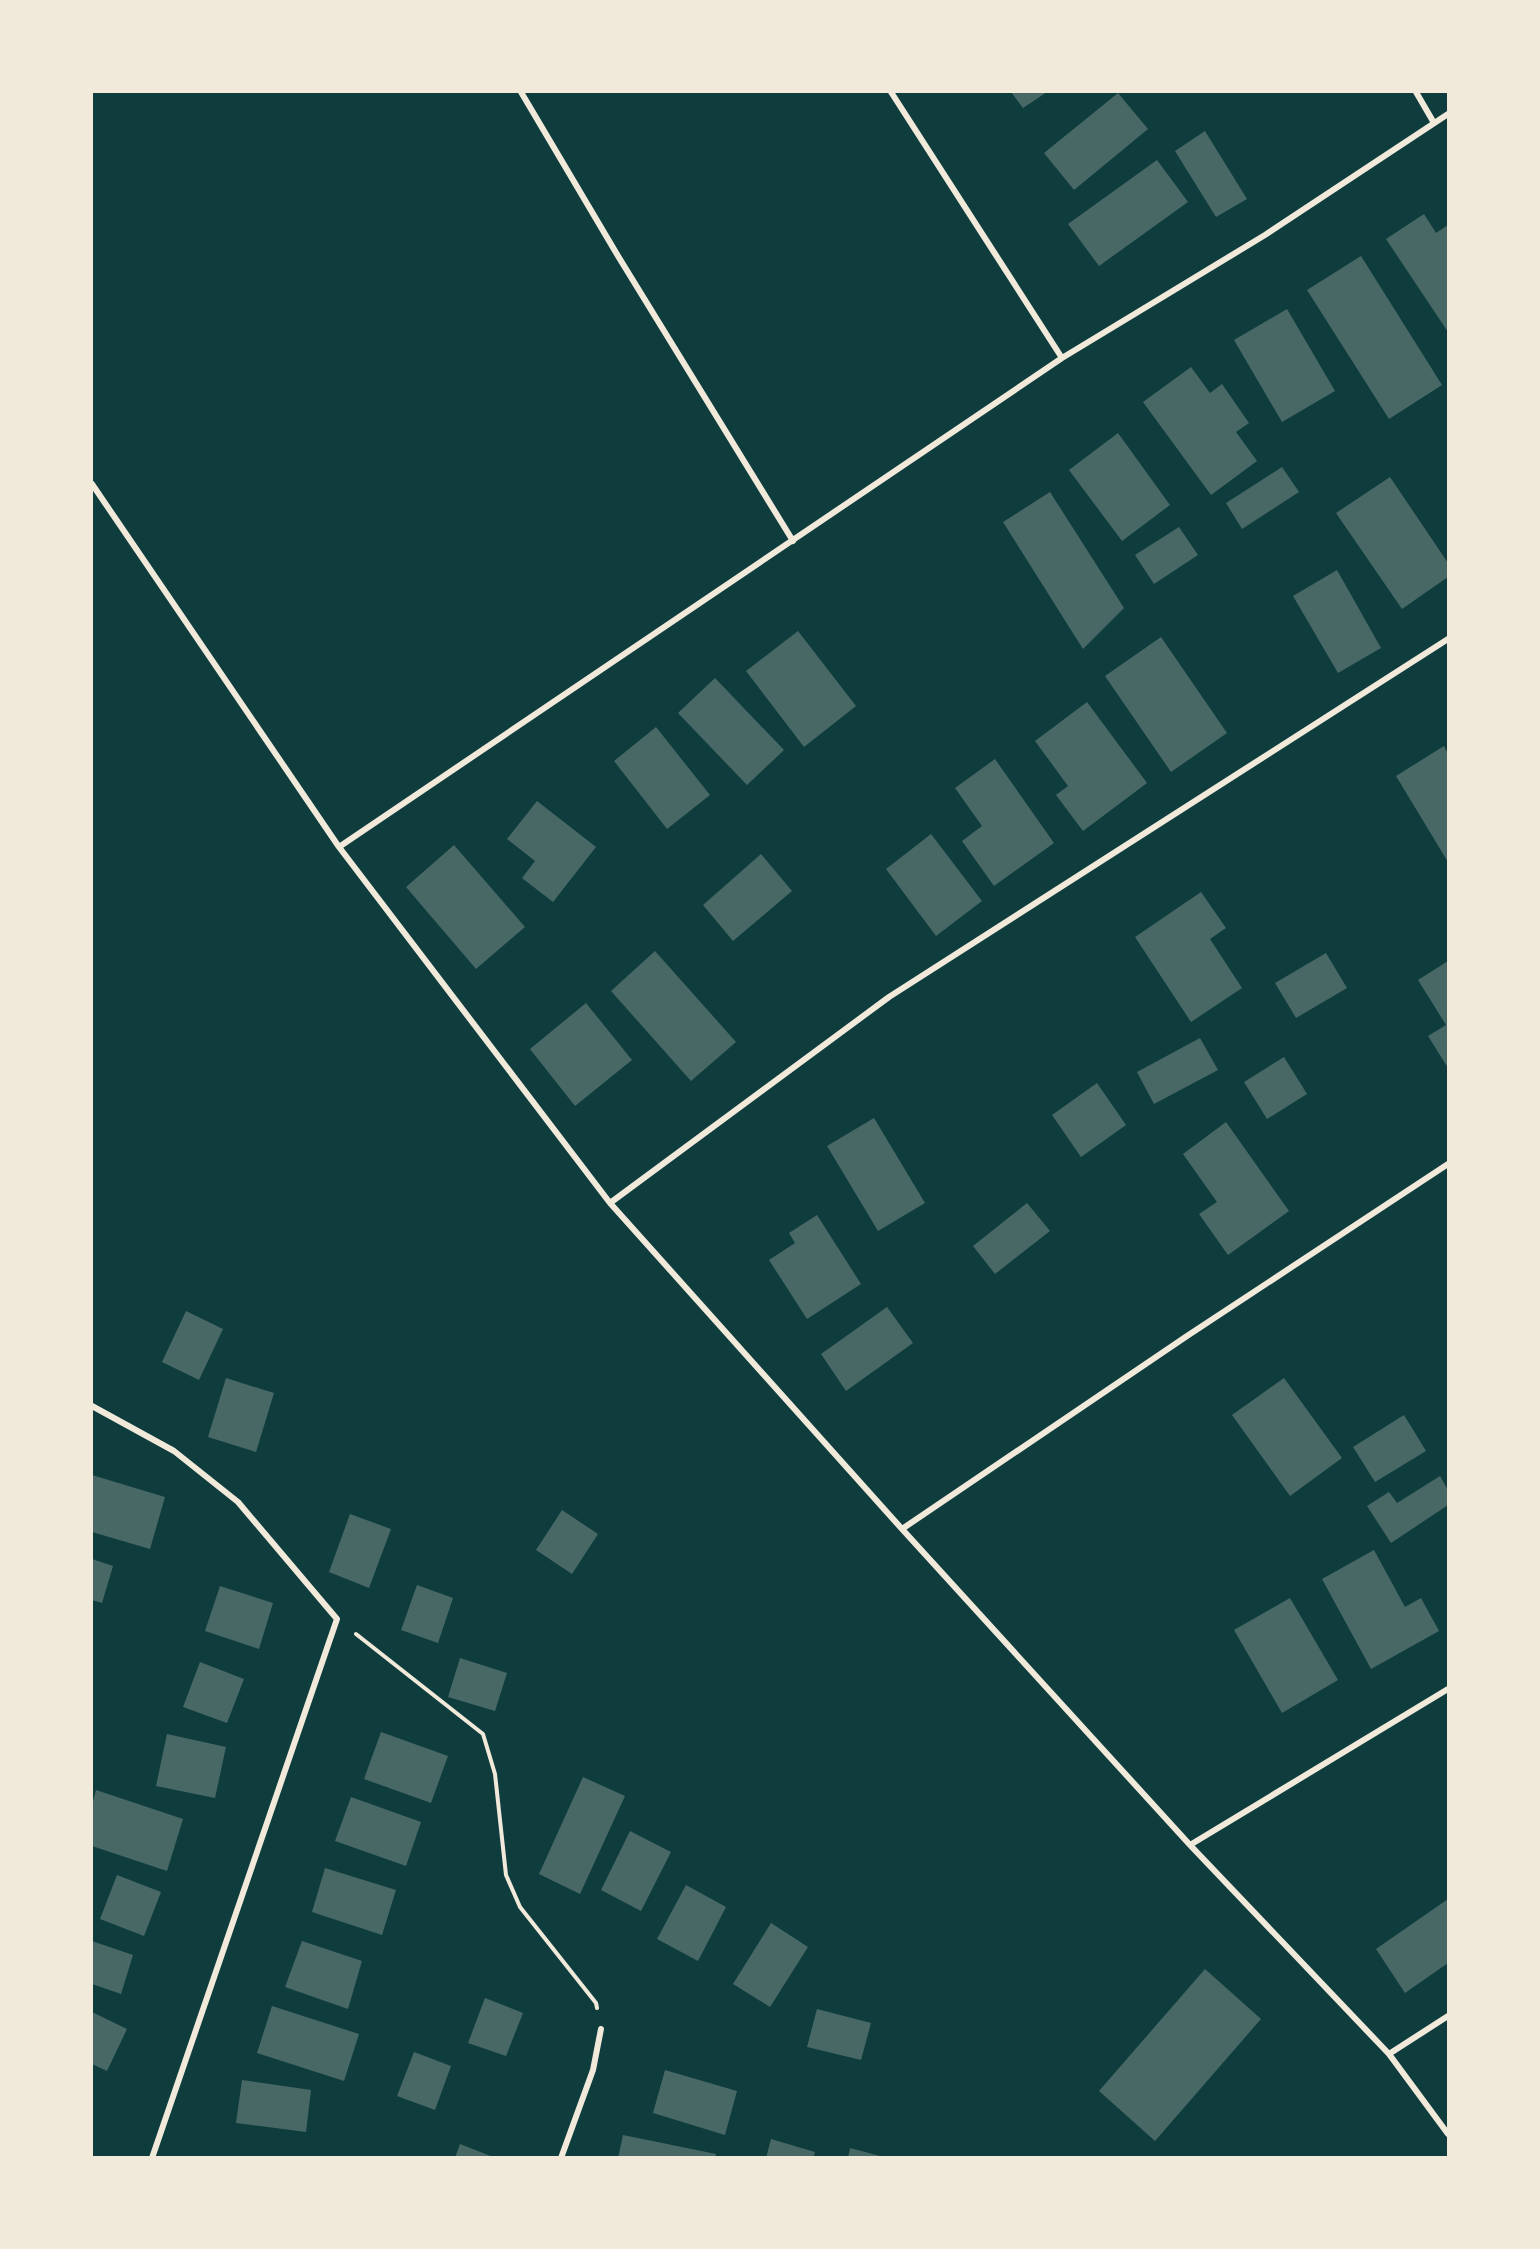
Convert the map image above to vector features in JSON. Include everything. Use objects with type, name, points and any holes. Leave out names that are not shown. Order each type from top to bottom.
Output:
[{"type":"street","points":[[520,92],[793,541]]},
{"type":"street","points":[[891,92],[1062,358]]},
{"type":"street","points":[[1416,92],[1434,123]]},
{"type":"street","points":[[339,847],[1062,358],[1265,235],[1449,114]]},
{"type":"street","points":[[92,484],[339,847],[610,1203],[902,1529],[1190,1845],[1389,2055],[1449,2134]]},
{"type":"street","points":[[610,1203],[889,997],[1449,639]]},
{"type":"street","points":[[902,1529],[1187,1336],[1449,1164]]},
{"type":"street","points":[[92,1406],[174,1450],[238,1502],[337,1619],[152,2157]]},
{"type":"street","points":[[1190,1845],[1449,1689]]},
{"type":"street","points":[[1389,2055],[1449,2016]]},
{"type":"street","points":[[561,2157],[593,2070],[601,2029]]},
{"type":"path","points":[[337,1619],[483,1734],[495,1774],[506,1875],[520,1907],[596,2004],[601,2029]]},
{"type":"building","points":[[1011,92],[1047,92],[1023,108]]},
{"type":"building","points":[[1118,93],[1148,129],[1074,190],[1044,153]]},
{"type":"building","points":[[1205,131],[1247,199],[1216,217],[1175,151]]},
{"type":"building","points":[[1157,160],[1188,202],[1099,266],[1068,224]]},
{"type":"building","points":[[1424,214],[1436,233],[1448,225],[1448,332],[1386,239]]},
{"type":"building","points":[[1361,256],[1442,385],[1389,419],[1307,290]]},
{"type":"building","points":[[1287,309],[1335,391],[1282,422],[1234,340]]},
{"type":"building","points":[[1191,367],[1210,393],[1222,384],[1249,423],[1236,432],[1257,461],[1211,495],[1143,402]]},
{"type":"building","points":[[1118,433],[1170,505],[1122,541],[1069,470]]},
{"type":"building","points":[[1282,467],[1299,492],[1242,529],[1226,503]]},
{"type":"building","points":[[1390,477],[1448,563],[1448,577],[1402,609],[1336,513]]},
{"type":"building","points":[[1050,492],[1124,608],[1083,649],[1003,522]]},
{"type":"building","points":[[1179,527],[1198,555],[1154,584],[1135,555]]},
{"type":"building","points":[[1337,570],[1381,648],[1338,673],[1293,596]]},
{"type":"building","points":[[798,631],[856,706],[804,747],[746,671]]},
{"type":"building","points":[[1161,637],[1227,733],[1171,772],[1105,676]]},
{"type":"building","points":[[715,678],[784,750],[747,785],[678,713]]},
{"type":"building","points":[[1087,702],[1147,783],[1083,831],[1056,795],[1068,786],[1035,741]]},
{"type":"building","points":[[656,727],[710,795],[667,829],[614,761]]},
{"type":"building","points":[[1444,746],[1448,754],[1448,862],[1396,776]]},
{"type":"building","points":[[995,759],[1054,843],[994,886],[962,841],[982,826],[955,788]]},
{"type":"building","points":[[537,801],[596,847],[553,902],[522,878],[535,861],[507,839]]},
{"type":"building","points":[[931,834],[982,901],[936,936],[886,869]]},
{"type":"building","points":[[454,845],[525,927],[476,969],[406,887]]},
{"type":"building","points":[[761,854],[792,891],[733,941],[703,905]]},
{"type":"building","points":[[1201,892],[1226,928],[1210,939],[1242,988],[1191,1022],[1135,937]]},
{"type":"building","points":[[655,951],[736,1042],[691,1081],[611,991]]},
{"type":"building","points":[[1326,953],[1347,988],[1296,1018],[1275,983]]},
{"type":"building","points":[[1448,961],[1448,1068],[1428,1036],[1446,1025],[1418,980]]},
{"type":"building","points":[[586,1003],[632,1060],[575,1106],[530,1049]]},
{"type":"building","points":[[1200,1038],[1218,1070],[1154,1104],[1137,1072]]},
{"type":"building","points":[[1284,1057],[1307,1094],[1267,1119],[1244,1082]]},
{"type":"building","points":[[1097,1083],[1126,1125],[1081,1157],[1052,1115]]},
{"type":"building","points":[[874,1118],[925,1203],[878,1231],[827,1146]]},
{"type":"building","points":[[1226,1122],[1289,1211],[1228,1255],[1199,1214],[1217,1202],[1183,1154]]},
{"type":"building","points":[[1027,1203],[1050,1231],[995,1274],[973,1246]]},
{"type":"building","points":[[817,1215],[861,1284],[807,1319],[769,1260],[795,1243],[789,1233]]},
{"type":"building","points":[[887,1307],[913,1343],[846,1391],[821,1354]]},
{"type":"building","points":[[186,1311],[223,1329],[199,1380],[162,1362]]},
{"type":"building","points":[[226,1378],[274,1393],[256,1452],[208,1437]]},
{"type":"building","points":[[1284,1378],[1342,1458],[1290,1496],[1232,1415]]},
{"type":"building","points":[[1404,1415],[1426,1451],[1375,1482],[1353,1447]]},
{"type":"building","points":[[92,1475],[165,1497],[150,1549],[92,1532]]},
{"type":"building","points":[[1440,1476],[1448,1490],[1448,1505],[1391,1543],[1367,1506],[1389,1492],[1397,1503]]},
{"type":"building","points":[[562,1510],[598,1534],[572,1574],[536,1550]]},
{"type":"building","points":[[350,1514],[391,1529],[369,1588],[329,1572]]},
{"type":"building","points":[[1374,1550],[1405,1607],[1421,1598],[1439,1631],[1371,1669],[1322,1579]]},
{"type":"building","points":[[92,1559],[113,1566],[102,1603],[92,1600]]},
{"type":"building","points":[[417,1585],[453,1598],[438,1643],[401,1630]]},
{"type":"building","points":[[220,1586],[273,1603],[259,1649],[205,1631]]},
{"type":"building","points":[[1290,1598],[1338,1680],[1282,1713],[1234,1630]]},
{"type":"building","points":[[460,1658],[507,1673],[495,1711],[448,1697]]},
{"type":"building","points":[[200,1662],[244,1679],[227,1723],[183,1707]]},
{"type":"building","points":[[381,1732],[448,1756],[431,1803],[364,1779]]},
{"type":"building","points":[[167,1734],[226,1747],[215,1798],[156,1786]]},
{"type":"building","points":[[583,1777],[625,1796],[580,1894],[539,1874]]},
{"type":"building","points":[[96,1790],[183,1819],[167,1871],[92,1846],[92,1805]]},
{"type":"building","points":[[351,1797],[421,1822],[406,1866],[335,1841]]},
{"type":"building","points":[[630,1831],[671,1852],[641,1911],[601,1890]]},
{"type":"building","points":[[325,1868],[396,1890],[382,1935],[312,1912]]},
{"type":"building","points":[[117,1875],[161,1892],[144,1936],[100,1919]]},
{"type":"building","points":[[686,1885],[726,1907],[698,1961],[657,1939]]},
{"type":"building","points":[[1448,1899],[1448,1963],[1405,1993],[1376,1949]]},
{"type":"building","points":[[771,1923],[808,1947],[770,2007],[733,1984]]},
{"type":"building","points":[[92,1941],[133,1955],[121,1994],[92,1984]]},
{"type":"building","points":[[302,1941],[362,1961],[348,2009],[285,1987]]},
{"type":"building","points":[[1205,1969],[1261,2019],[1155,2141],[1099,2091]]},
{"type":"building","points":[[485,1998],[523,2013],[506,2056],[468,2043]]},
{"type":"building","points":[[272,2006],[359,2034],[344,2081],[257,2053]]},
{"type":"building","points":[[817,2009],[871,2023],[861,2060],[807,2047]]},
{"type":"building","points":[[92,2012],[127,2029],[107,2071],[92,2064]]},
{"type":"building","points":[[414,2052],[451,2066],[435,2110],[397,2096]]},
{"type":"building","points":[[665,2070],[737,2091],[725,2135],[653,2113]]},
{"type":"building","points":[[242,2080],[311,2090],[306,2132],[236,2123]]},
{"type":"building","points":[[623,2135],[716,2154],[715,2158],[618,2158]]},
{"type":"building","points":[[771,2139],[815,2152],[813,2158],[766,2158]]},
{"type":"building","points":[[460,2144],[493,2157],[493,2158],[455,2158]]},
{"type":"building","points":[[850,2148],[884,2157],[848,2158]]}]
